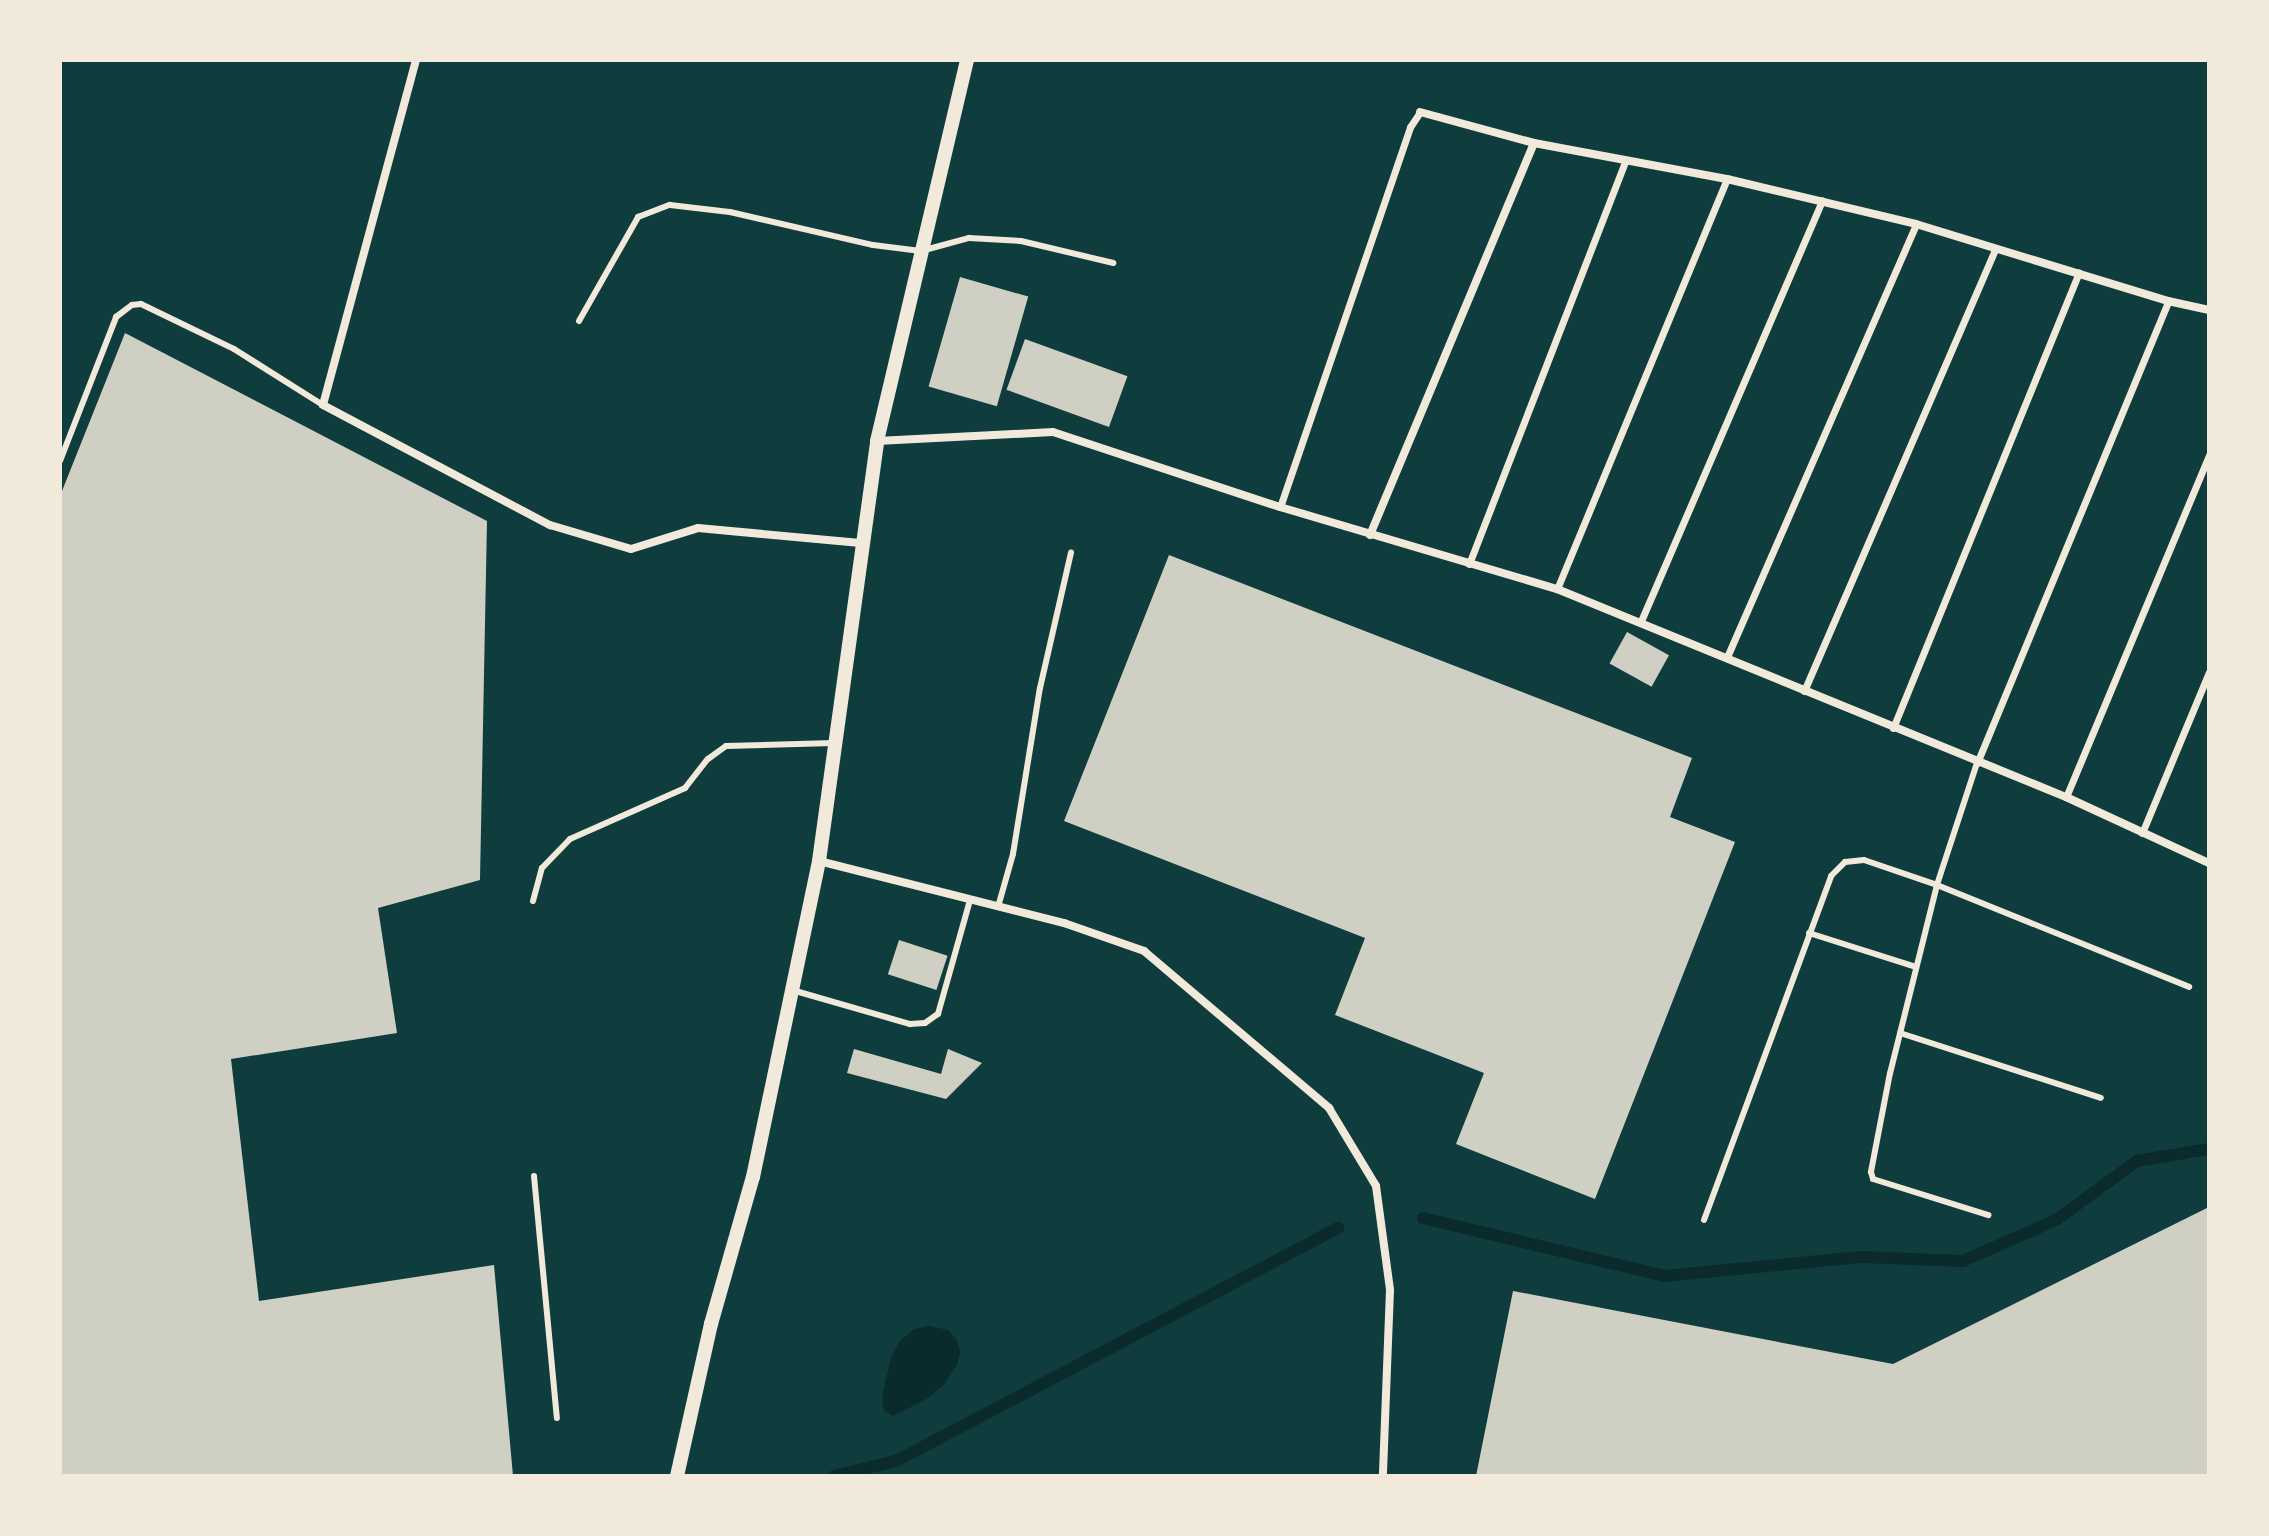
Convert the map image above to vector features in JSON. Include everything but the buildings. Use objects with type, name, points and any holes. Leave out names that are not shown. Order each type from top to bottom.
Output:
[{"type":"street","points":[[416,60],[323,405],[550,525],[631,549],[698,528],[860,543]]},
{"type":"street","points":[[677,1476],[711,1324],[753,1177],[819,861],[860,543],[877,441],[967,60]]},
{"type":"street","points":[[1280,507],[1410,127],[1420,112],[1534,143],[1822,200],[1916,224],[2168,301],[2209,310]]},
{"type":"street","points":[[1370,535],[1534,143]]},
{"type":"street","points":[[1469,564],[1625,161]]},
{"type":"street","points":[[1557,589],[1727,179]]},
{"type":"street","points":[[1641,621],[1822,200]]},
{"type":"street","points":[[1727,657],[1916,224]]},
{"type":"street","points":[[1804,691],[1995,249]]},
{"type":"street","points":[[1893,728],[2079,273]]},
{"type":"street","points":[[1977,763],[2168,301]]},
{"type":"street","points":[[877,441],[1053,432],[1280,507],[1557,589],[2066,797],[2209,863]]},
{"type":"street","points":[[2066,797],[2209,455]]},
{"type":"street","points":[[2142,833],[2209,672]]},
{"type":"street","points":[[819,861],[1064,923],[1144,951],[1329,1108],[1376,1186],[1390,1290],[1383,1476]]},
{"type":"lane","points":[[579,321],[638,217],[670,205],[730,212],[873,245],[921,251],[969,238],[1008,240],[1113,263]]},
{"type":"lane","points":[[60,461],[116,317],[132,305],[141,304],[234,349],[323,405]]},
{"type":"lane","points":[[998,907],[1013,854],[1040,688],[1071,553]]},
{"type":"lane","points":[[533,901],[542,868],[570,839],[685,788],[708,759],[726,746],[834,743]]},
{"type":"lane","points":[[1977,763],[1937,885],[1900,1033],[1871,1176],[1988,1215]]},
{"type":"lane","points":[[1704,1220],[1831,876],[1845,862],[1864,860],[1937,885],[2189,987]]},
{"type":"lane","points":[[792,990],[910,1024],[925,1023],[938,1014],[970,900]]},
{"type":"lane","points":[[1809,933],[1916,967]]},
{"type":"lane","points":[[1900,1033],[2101,1098]]},
{"type":"lane","points":[[534,1176],[557,1418]]},
{"type":"water","points":[[929,1326],[948,1330],[957,1340],[960,1352],[957,1365],[944,1385],[925,1400],[893,1416],[884,1411],[882,1396],[891,1358],[901,1340],[914,1329]]},
{"type":"waterway","points":[[1423,1218],[1664,1276],[1861,1257],[1963,1261],[2056,1220],[2137,1161],[2209,1149]]},
{"type":"waterway","points":[[834,1476],[896,1461],[1338,1228]]}]
